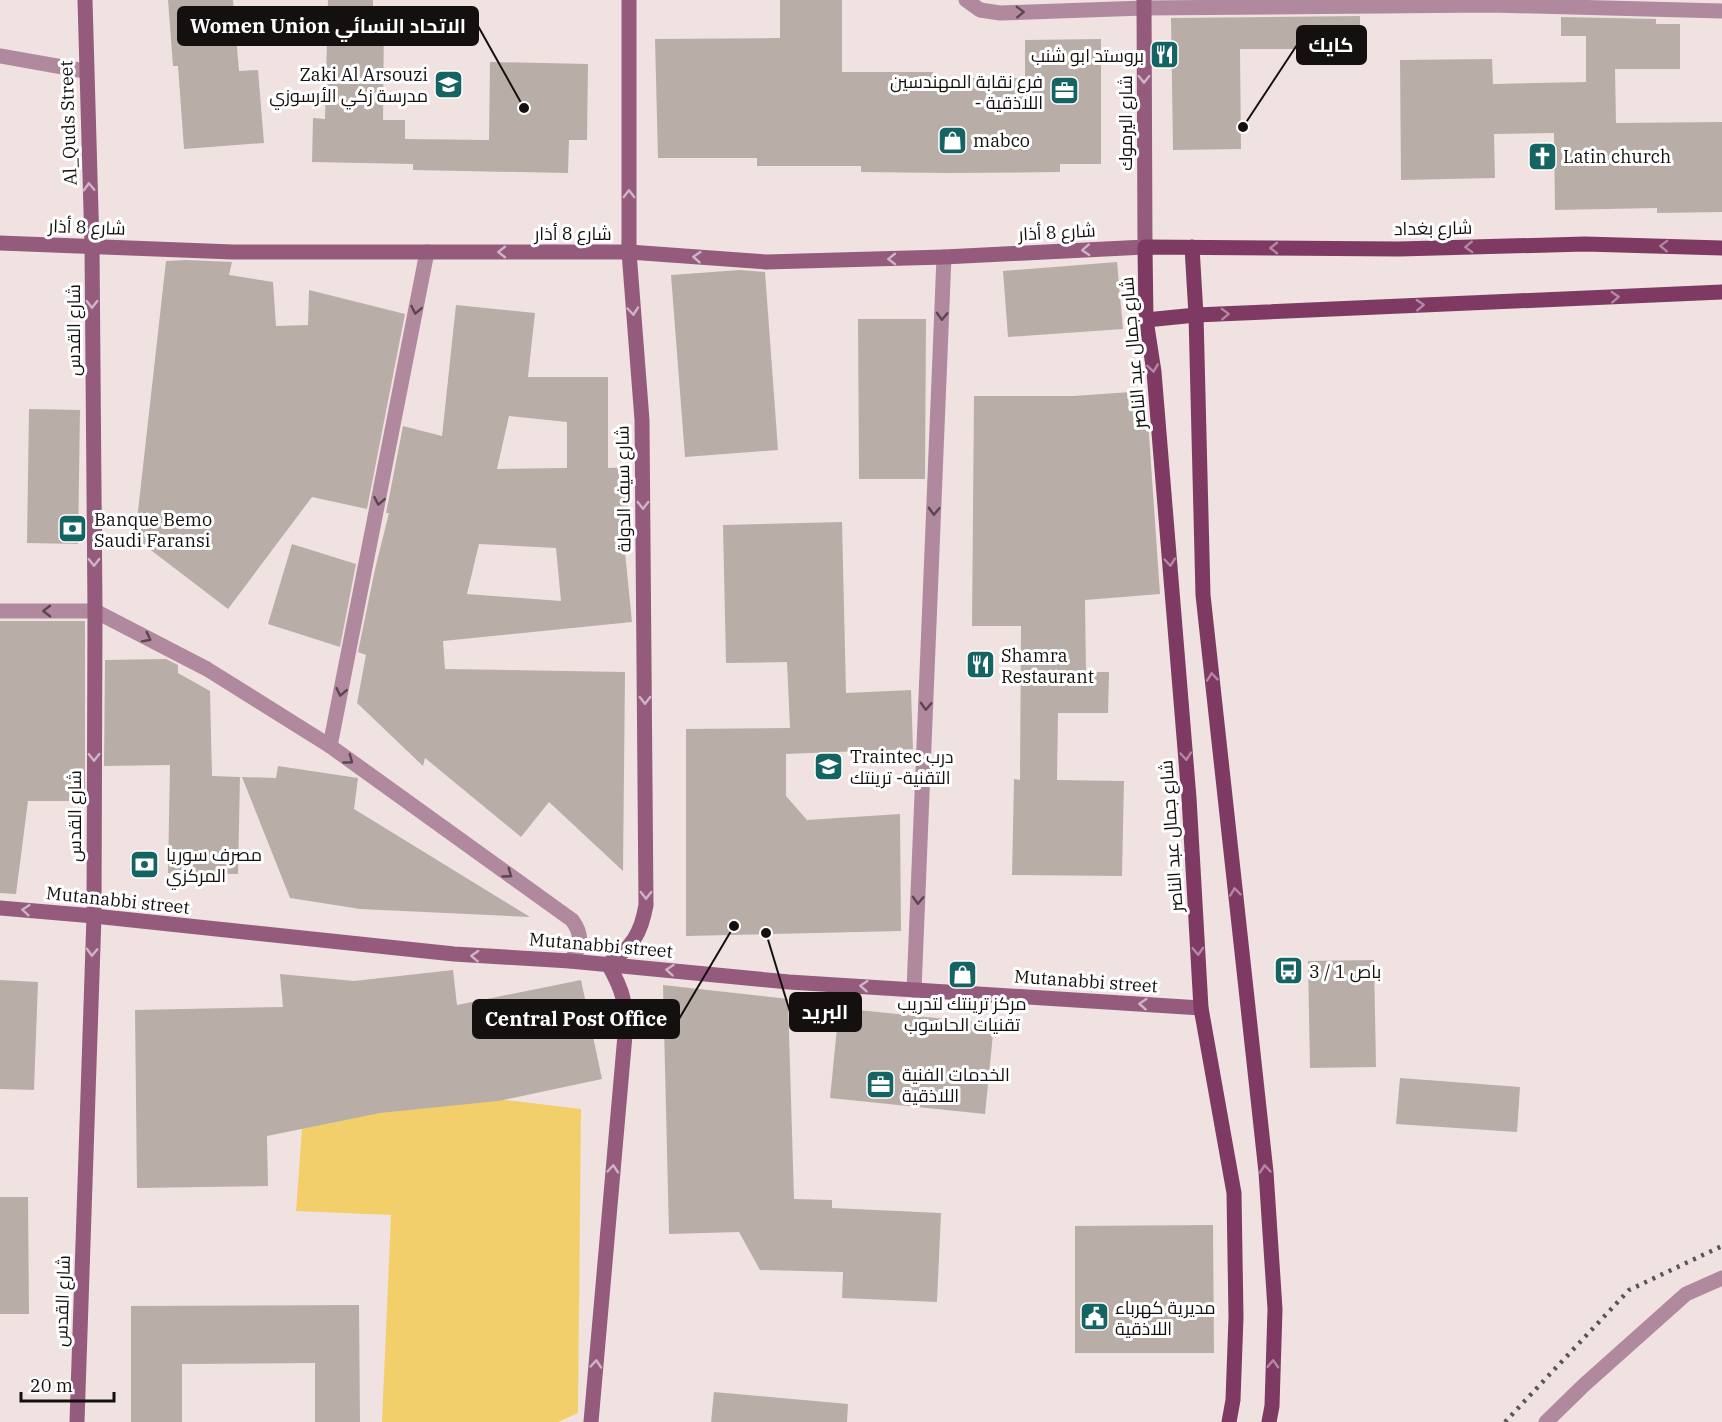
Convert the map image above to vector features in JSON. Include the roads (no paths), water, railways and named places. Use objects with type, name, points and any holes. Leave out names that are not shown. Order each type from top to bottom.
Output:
[{"type":"main road","name":"شارع بغداد","points":[[1145,247],[1399,249],[1585,244],[1722,248]]},
{"type":"main road","name":"شارع جمال عبد الناصر","points":[[1145,247],[1146,320],[1154,372],[1188,787],[1201,1008],[1234,1193],[1236,1317],[1233,1400],[1229,1422]]},
{"type":"main road","points":[[1192,247],[1196,315],[1203,595],[1266,1172],[1274,1286],[1272,1406],[1269,1422]]},
{"type":"main road","points":[[1146,320],[1196,315],[1722,292]]},
{"type":"street","name":"Al_Quds Street","points":[[85,0],[85,71],[92,246]]},
{"type":"street","name":"شارع سيف الدولة","points":[[608,964],[623,954],[635,940],[643,924],[646,905],[642,420],[629,252],[629,0]]},
{"type":"street","points":[[966,0],[980,10],[1000,13],[1144,4],[1491,3],[1720,7]]},
{"type":"street","name":"شارع اليرموك","points":[[1144,4],[1145,247]]},
{"type":"street","points":[[0,56],[85,71]]},
{"type":"street","name":"شارع 8 أذار","points":[[0,243],[233,252],[629,252],[766,262],[944,257],[1145,247]]},
{"type":"street","name":"شارع القدس","points":[[77,1422],[94,916],[95,611],[92,246]]},
{"type":"street","points":[[330,746],[428,252]]},
{"type":"street","points":[[914,990],[944,257]]},
{"type":"street","points":[[0,611],[95,611],[207,669],[330,746],[572,920],[578,929],[580,941],[578,952],[570,961]]},
{"type":"street","name":"Mutanabbi street","points":[[0,908],[454,954],[608,964],[789,982],[1201,1008]]},
{"type":"street","points":[[591,1422],[625,1035],[625,1003],[621,987],[608,964]]},
{"type":"street","points":[[1546,1422],[1686,1294],[1722,1278]]},
{"type":"railway","points":[[1505,1422],[1629,1290],[1722,1246]]},
{"type":"place","name":"بروستد ابو شنب","points":[[1165,55]]},
{"type":"place","name":"Zaki Al Arsouzi مدرسة زكي الأرسوزي","points":[[449,84]]},
{"type":"place","name":"فرع نقابة المهندسين - اللاذقية","points":[[1064,91]]},
{"type":"place","name":"Women Union الاتحاد النسائي","points":[[524,108]]},
{"type":"place","name":"كايك","points":[[1243,127]]},
{"type":"place","name":"mabco","points":[[952,140]]},
{"type":"place","name":"Latin church","points":[[1542,156]]},
{"type":"place","name":"Banque Bemo Saudi Faransi","points":[[73,529]]},
{"type":"place","name":"Shamra Restaurant","points":[[980,665]]},
{"type":"place","name":"Traintec درب التقنية- ترينتك","points":[[829,766]]},
{"type":"place","name":"مصرف سوريا المركزي","points":[[145,864]]},
{"type":"place","name":"Central Post Office","points":[[734,926]]},
{"type":"place","name":"البريد","points":[[766,933]]},
{"type":"place","name":"باص 1 / 3","points":[[1288,971]]},
{"type":"place","name":"مركز ترينتك لتدريب تقنيات الحاسوب","points":[[962,974]]},
{"type":"place","name":"الخدمات الفنية اللاذقية","points":[[881,1084]]},
{"type":"place","name":"مديرية كهرباء اللاذقية","points":[[1094,1317]]}]
